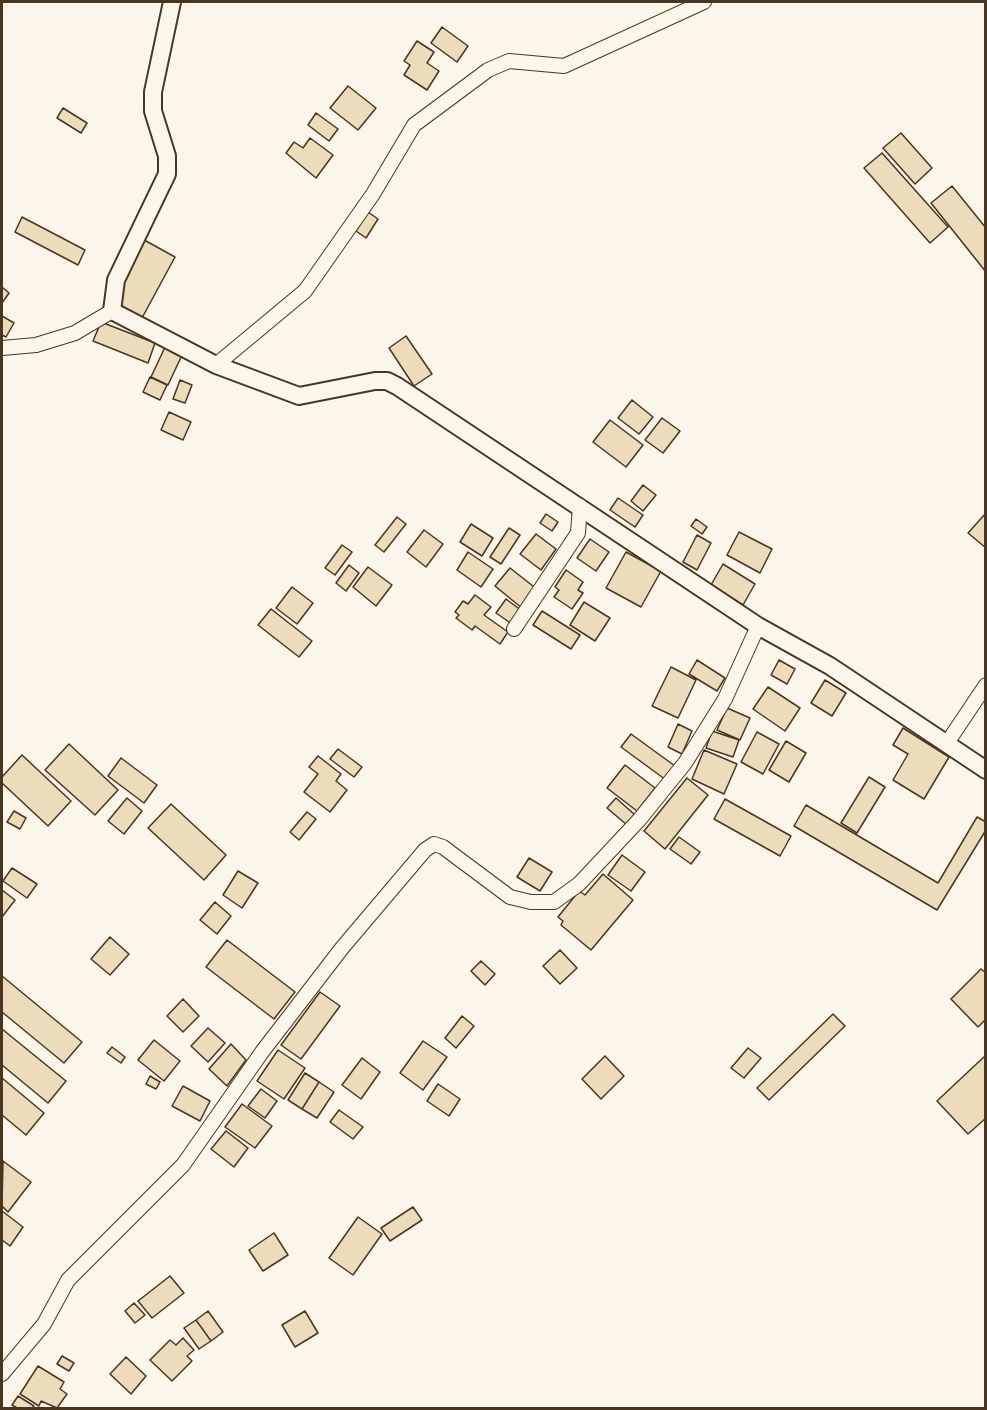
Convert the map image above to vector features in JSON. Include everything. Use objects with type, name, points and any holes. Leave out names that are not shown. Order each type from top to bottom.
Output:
[{"type":"street","points":[[112,312],[116,280],[167,174],[167,156],[153,111],[153,92],[172,2]]},
{"type":"street","points":[[216,364],[305,291],[373,194],[414,125],[488,70],[509,61],[564,66],[704,2]]},
{"type":"street","points":[[2,348],[36,345],[75,333],[112,312]]},
{"type":"street","points":[[112,312],[216,364],[299,396],[387,381],[580,506],[758,626],[830,666],[986,770]]},
{"type":"street","points":[[514,629],[578,533],[580,506]]},
{"type":"street","points":[[2,1374],[44,1324],[68,1280],[183,1165],[262,1052],[342,948],[425,850],[434,844],[443,847],[510,897],[531,902],[554,902],[579,884],[633,827],[684,763],[725,699],[758,626]]},
{"type":"street","points":[[947,743],[986,685]]},
{"type":"building","points":[[442,27],[468,46],[457,62],[431,43]]},
{"type":"building","points":[[417,41],[434,52],[427,63],[439,71],[427,90],[404,75],[410,65],[404,61]]},
{"type":"building","points":[[348,86],[376,108],[358,130],[330,108]]},
{"type":"building","points":[[63,108],[87,123],[81,133],[57,118]]},
{"type":"building","points":[[316,113],[338,129],[329,141],[308,125]]},
{"type":"building","points":[[901,133],[932,168],[915,184],[883,148]]},
{"type":"building","points":[[310,138],[333,155],[316,178],[286,153],[294,142],[303,148]]},
{"type":"building","points":[[882,153],[948,227],[930,243],[864,168]]},
{"type":"building","points":[[952,186],[986,228],[986,272],[931,203]]},
{"type":"building","points":[[368,212],[378,219],[366,238],[356,231]]},
{"type":"building","points":[[22,217],[85,250],[78,265],[15,232]]},
{"type":"building","points":[[137,236],[175,257],[142,318],[110,299]]},
{"type":"building","points":[[2,287],[9,293],[2,303]]},
{"type":"building","points":[[2,316],[14,323],[6,337],[2,335]]},
{"type":"building","points":[[101,322],[155,343],[148,363],[93,341]]},
{"type":"building","points":[[406,336],[432,374],[414,386],[389,348]]},
{"type":"building","points":[[166,345],[183,353],[168,385],[151,377]]},
{"type":"building","points":[[150,377],[167,385],[160,400],[143,392]]},
{"type":"building","points":[[180,380],[192,385],[185,403],[173,399]]},
{"type":"building","points":[[632,400],[653,417],[639,434],[618,418]]},
{"type":"building","points":[[169,412],[191,422],[183,440],[161,430]]},
{"type":"building","points":[[662,418],[680,431],[663,453],[645,440]]},
{"type":"building","points":[[610,420],[643,445],[626,467],[593,442]]},
{"type":"building","points":[[643,485],[656,495],[643,511],[631,501]]},
{"type":"building","points":[[618,498],[643,515],[635,527],[610,510]]},
{"type":"building","points":[[986,513],[986,548],[968,533]]},
{"type":"building","points":[[546,514],[558,522],[552,531],[540,523]]},
{"type":"building","points":[[397,517],[406,524],[384,552],[375,545]]},
{"type":"building","points":[[696,519],[707,527],[702,534],[691,526]]},
{"type":"building","points":[[471,524],[493,538],[482,556],[460,542]]},
{"type":"building","points":[[509,528],[520,535],[501,564],[490,557]]},
{"type":"building","points":[[424,530],[443,544],[426,567],[407,552]]},
{"type":"building","points":[[739,532],[772,549],[760,573],[727,555]]},
{"type":"building","points":[[536,534],[556,549],[541,570],[520,554]]},
{"type":"building","points":[[697,535],[711,543],[697,570],[683,562]]},
{"type":"building","points":[[590,539],[609,552],[596,571],[577,558]]},
{"type":"building","points":[[342,545],[352,552],[335,575],[325,568]]},
{"type":"building","points":[[468,552],[493,569],[481,587],[457,570]]},
{"type":"building","points":[[626,552],[661,571],[641,607],[606,588]]},
{"type":"building","points":[[723,564],[755,584],[743,605],[711,585]]},
{"type":"building","points":[[349,565],[359,573],[346,591],[336,583]]},
{"type":"building","points":[[368,567],[392,585],[376,606],[353,587]]},
{"type":"building","points":[[510,568],[538,590],[523,609],[495,586]]},
{"type":"building","points":[[566,570],[583,582],[578,590],[583,593],[572,609],[554,597],[559,590],[555,587]]},
{"type":"building","points":[[292,587],[313,603],[297,624],[276,608]]},
{"type":"building","points":[[475,595],[491,607],[484,615],[508,632],[500,644],[475,626],[472,630],[456,618],[459,615],[455,612],[463,601],[468,604]]},
{"type":"building","points":[[506,599],[522,611],[512,624],[496,613]]},
{"type":"building","points":[[584,602],[610,618],[595,641],[570,625]]},
{"type":"building","points":[[271,609],[312,641],[299,657],[258,625]]},
{"type":"building","points":[[542,611],[580,635],[571,649],[533,625]]},
{"type":"building","points":[[697,660],[725,678],[717,691],[689,674]]},
{"type":"building","points":[[779,660],[795,669],[787,684],[771,675]]},
{"type":"building","points":[[671,667],[696,680],[678,718],[652,706]]},
{"type":"building","points":[[825,680],[846,693],[832,716],[811,703]]},
{"type":"building","points":[[768,687],[800,708],[785,731],[753,709]]},
{"type":"building","points":[[727,708],[750,718],[740,740],[717,730]]},
{"type":"building","points":[[678,724],[692,731],[682,754],[668,747]]},
{"type":"building","points":[[903,728],[949,757],[924,799],[893,780],[908,754],[893,745]]},
{"type":"building","points":[[712,731],[739,740],[733,757],[706,748]]},
{"type":"building","points":[[757,732],[779,744],[763,774],[741,762]]},
{"type":"building","points":[[631,734],[675,766],[666,780],[621,747]]},
{"type":"building","points":[[786,741],[806,753],[789,782],[769,770]]},
{"type":"building","points":[[69,744],[118,790],[95,815],[45,770]]},
{"type":"building","points":[[338,749],[362,767],[354,777],[330,759]]},
{"type":"building","points":[[704,750],[737,764],[724,794],[692,779]]},
{"type":"building","points":[[22,755],[71,801],[48,826],[2,783],[2,777]]},
{"type":"building","points":[[318,756],[341,774],[336,781],[347,790],[330,812],[304,792],[318,774],[309,767]]},
{"type":"building","points":[[121,758],[157,785],[144,803],[108,776]]},
{"type":"building","points":[[625,765],[655,788],[637,811],[607,788]]},
{"type":"building","points":[[869,777],[885,787],[857,833],[841,823]]},
{"type":"building","points":[[687,778],[708,795],[665,849],[644,831]]},
{"type":"building","points":[[127,798],[142,811],[124,834],[108,821]]},
{"type":"building","points":[[616,798],[635,815],[627,825],[607,808]]},
{"type":"building","points":[[725,799],[791,836],[780,856],[714,819]]},
{"type":"building","points":[[171,804],[226,855],[204,880],[148,828]]},
{"type":"building","points":[[806,805],[938,883],[977,817],[986,822],[986,830],[937,910],[794,826]]},
{"type":"building","points":[[14,811],[26,818],[20,829],[7,822]]},
{"type":"building","points":[[307,812],[316,819],[299,840],[290,832]]},
{"type":"building","points":[[679,837],[700,852],[691,864],[670,849]]},
{"type":"building","points":[[622,855],[645,872],[631,891],[608,875]]},
{"type":"building","points":[[529,858],[552,872],[540,891],[517,877]]},
{"type":"building","points":[[12,868],[37,884],[27,898],[3,881]]},
{"type":"building","points":[[238,871],[258,883],[242,908],[223,895]]},
{"type":"building","points":[[603,874],[633,900],[591,950],[561,925],[563,921],[558,917],[579,891],[585,895]]},
{"type":"building","points":[[2,890],[15,900],[2,917]]},
{"type":"building","points":[[215,902],[231,916],[217,934],[200,920]]},
{"type":"building","points":[[110,937],[129,954],[110,975],[91,959]]},
{"type":"building","points":[[227,940],[295,992],[274,1019],[206,967]]},
{"type":"building","points":[[560,950],[577,968],[560,984],[543,966]]},
{"type":"building","points":[[481,961],[495,974],[485,985],[471,971]]},
{"type":"building","points":[[981,969],[986,973],[986,1019],[978,1027],[951,999]]},
{"type":"building","points":[[2,976],[82,1042],[64,1063],[2,1012]]},
{"type":"building","points":[[320,992],[340,1006],[301,1059],[281,1045]]},
{"type":"building","points":[[183,999],[199,1016],[183,1032],[167,1016]]},
{"type":"building","points":[[833,1014],[845,1026],[769,1100],[757,1088]]},
{"type":"building","points":[[462,1016],[474,1026],[456,1048],[445,1038]]},
{"type":"building","points":[[208,1028],[225,1043],[208,1062],[191,1046]]},
{"type":"building","points":[[2,1029],[66,1081],[48,1103],[2,1065]]},
{"type":"building","points":[[154,1040],[180,1061],[164,1081],[138,1060]]},
{"type":"building","points":[[423,1041],[447,1057],[423,1090],[400,1073]]},
{"type":"building","points":[[231,1044],[246,1060],[227,1086],[209,1069]]},
{"type":"building","points":[[112,1047],[125,1057],[121,1063],[107,1053]]},
{"type":"building","points":[[748,1048],[761,1058],[744,1078],[731,1068]]},
{"type":"building","points":[[278,1050],[305,1068],[284,1099],[257,1081]]},
{"type":"building","points":[[986,1055],[986,1118],[968,1134],[937,1101]]},
{"type":"building","points":[[605,1056],[624,1076],[601,1099],[582,1079]]},
{"type":"building","points":[[362,1058],[380,1072],[361,1099],[342,1085]]},
{"type":"building","points":[[305,1073],[319,1082],[302,1109],[288,1100]]},
{"type":"building","points":[[150,1076],[160,1082],[156,1089],[146,1084]]},
{"type":"building","points":[[2,1078],[44,1113],[26,1135],[2,1115]]},
{"type":"building","points":[[319,1082],[334,1092],[317,1118],[302,1109]]},
{"type":"building","points":[[438,1084],[460,1099],[449,1116],[427,1101]]},
{"type":"building","points":[[183,1086],[210,1101],[200,1121],[172,1106]]},
{"type":"building","points":[[261,1089],[277,1101],[265,1118],[248,1106]]},
{"type":"building","points":[[242,1104],[272,1126],[255,1148],[225,1127]]},
{"type":"building","points":[[339,1110],[363,1127],[353,1139],[330,1122]]},
{"type":"building","points":[[226,1131],[248,1148],[234,1167],[211,1149]]},
{"type":"building","points":[[3,1161],[31,1182],[8,1212],[2,1206]]},
{"type":"building","points":[[413,1207],[422,1220],[390,1241],[381,1228]]},
{"type":"building","points":[[2,1211],[23,1227],[10,1246],[2,1240]]},
{"type":"building","points":[[358,1217],[382,1234],[353,1275],[329,1258]]},
{"type":"building","points":[[274,1233],[288,1255],[263,1271],[249,1250]]},
{"type":"building","points":[[170,1276],[184,1293],[152,1318],[138,1301]]},
{"type":"building","points":[[134,1303],[145,1315],[135,1323],[125,1311]]},
{"type":"building","points":[[208,1311],[223,1332],[211,1341],[196,1320]]},
{"type":"building","points":[[305,1311],[318,1333],[295,1347],[282,1325]]},
{"type":"building","points":[[196,1320],[211,1341],[199,1349],[184,1328]]},
{"type":"building","points":[[183,1338],[194,1350],[187,1356],[192,1361],[172,1381],[150,1360],[170,1340],[176,1345]]},
{"type":"building","points":[[62,1356],[74,1363],[69,1371],[57,1364]]},
{"type":"building","points":[[126,1357],[146,1376],[131,1394],[110,1374]]},
{"type":"building","points":[[38,1366],[64,1382],[60,1389],[67,1394],[57,1408],[41,1401],[39,1406],[20,1394]]},
{"type":"building","points":[[18,1396],[34,1406],[17,1408],[12,1405]]}]
